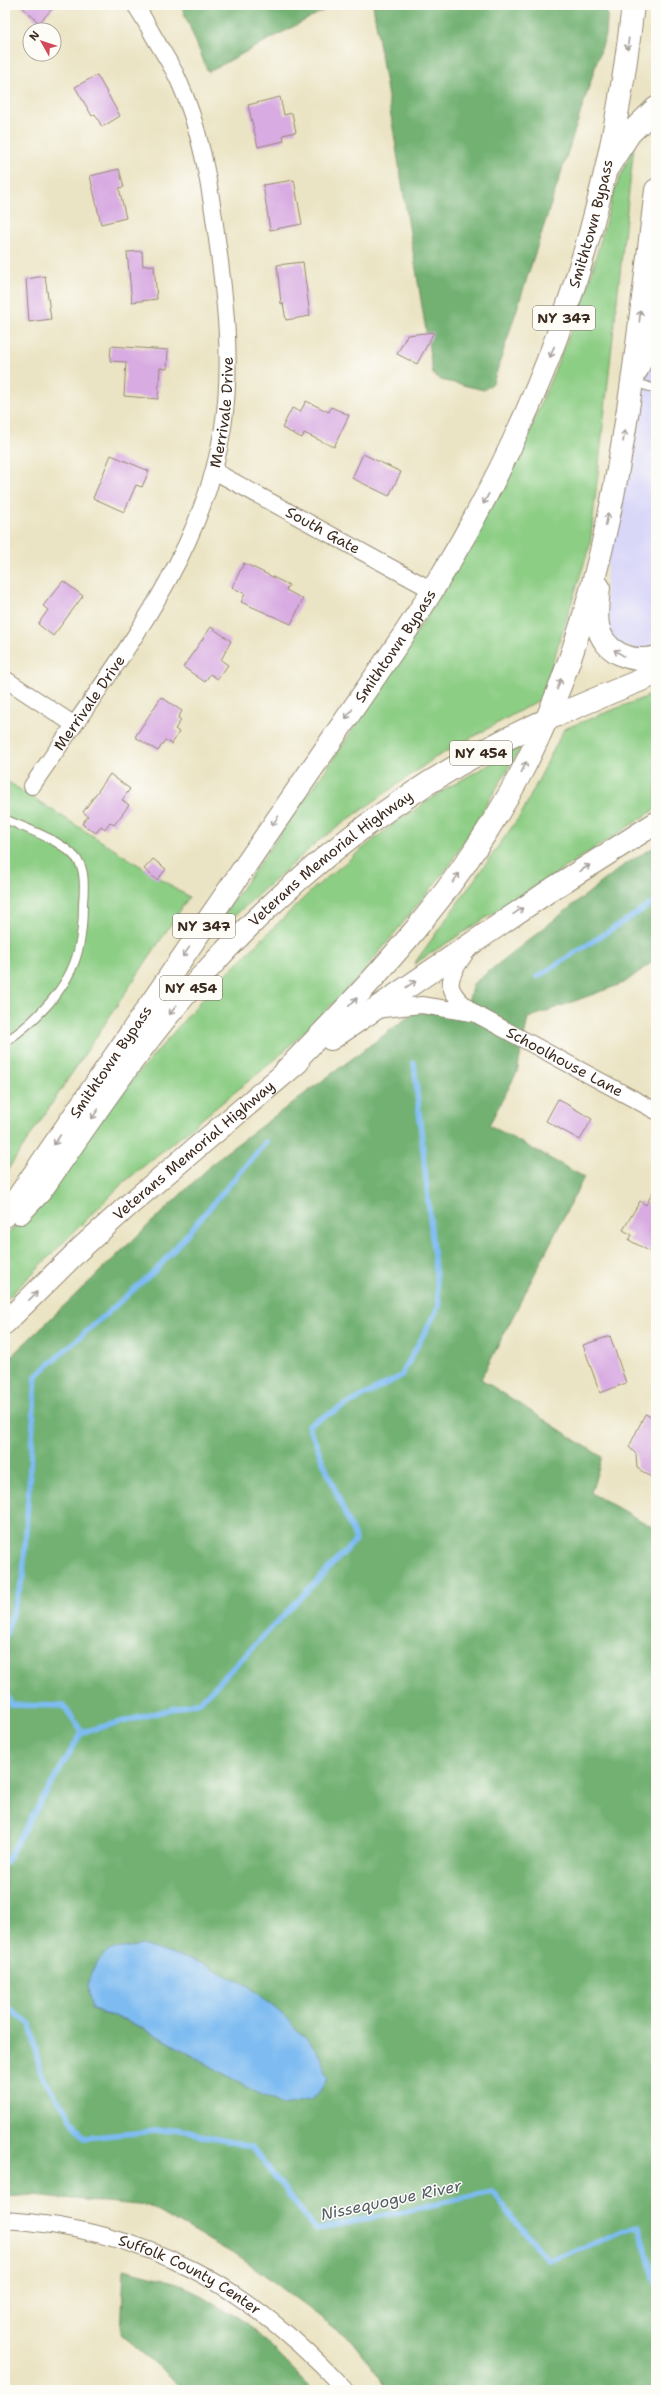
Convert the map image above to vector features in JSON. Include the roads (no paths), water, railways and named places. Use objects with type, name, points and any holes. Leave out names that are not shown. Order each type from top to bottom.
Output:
[{"type":"main road","name":"Smithtown Bypass","points":[[5,1216],[432,590],[488,494],[536,392],[576,280],[608,167],[624,81],[633,5]]},
{"type":"main road","points":[[608,167],[630,133],[656,108]]},
{"type":"main road","points":[[286,1070],[379,975],[450,886],[506,800],[521,772],[545,720],[575,638],[602,544],[617,474],[632,382],[656,190]]},
{"type":"main road","points":[[632,382],[655,330]]},
{"type":"main road","points":[[602,544],[598,607],[598,625],[601,634],[605,642],[620,655],[639,660],[656,657]]},
{"type":"main road","name":"Veterans Memorial Highway","points":[[5,1229],[40,1192],[139,1052],[182,998],[240,936],[281,896],[340,845],[396,804],[451,770],[545,720],[656,674]]},
{"type":"main road","name":"Veterans Memorial Highway","points":[[5,1323],[109,1223],[286,1070],[476,940],[656,823]]},
{"type":"street","name":"Merrivale Drive","points":[[32,786],[149,613],[175,568],[192,533],[214,471],[223,428],[228,383],[227,323],[210,187],[197,130],[178,78],[135,5]]},
{"type":"street","name":"South Gate","points":[[214,471],[432,590]]},
{"type":"street","points":[[5,679],[73,724]]},
{"type":"street","name":"Schoolhouse Lane","points":[[476,940],[460,960],[450,982],[453,994],[474,1013],[656,1111]]},
{"type":"street","name":"Schoolhouse Lane","points":[[372,1010],[422,1004],[474,1013]]},
{"type":"street","name":"Suffolk County Center","points":[[5,2220],[59,2224],[122,2239],[201,2273],[226,2288],[274,2322],[317,2361],[345,2390]]},
{"type":"lane","points":[[632,382],[656,389]]},
{"type":"lane","points":[[5,819],[62,845],[80,864],[84,892],[83,923],[78,952],[64,982],[39,1014],[22,1030],[5,1042]]},
{"type":"water","points":[[142,1945],[200,1963],[247,1985],[283,2015],[317,2050],[329,2079],[313,2099],[283,2105],[254,2091],[167,2041],[126,2020],[92,2010],[88,1984],[92,1972],[101,1959],[108,1950]]},
{"type":"waterway","points":[[537,977],[656,901]]},
{"type":"waterway","points":[[5,1863],[82,1732],[200,1702],[356,1540],[308,1425],[401,1376],[439,1306],[414,1063]]},
{"type":"waterway","points":[[5,1638],[23,1577],[36,1376],[157,1269],[266,1142]]},
{"type":"waterway","points":[[5,1688],[11,1705],[64,1706],[82,1732]]},
{"type":"waterway","name":"Nissequogue River","points":[[5,2006],[30,2024],[41,2075],[84,2138],[176,2129],[252,2147],[316,2230],[492,2192],[548,2261],[638,2226],[656,2283]]}]
